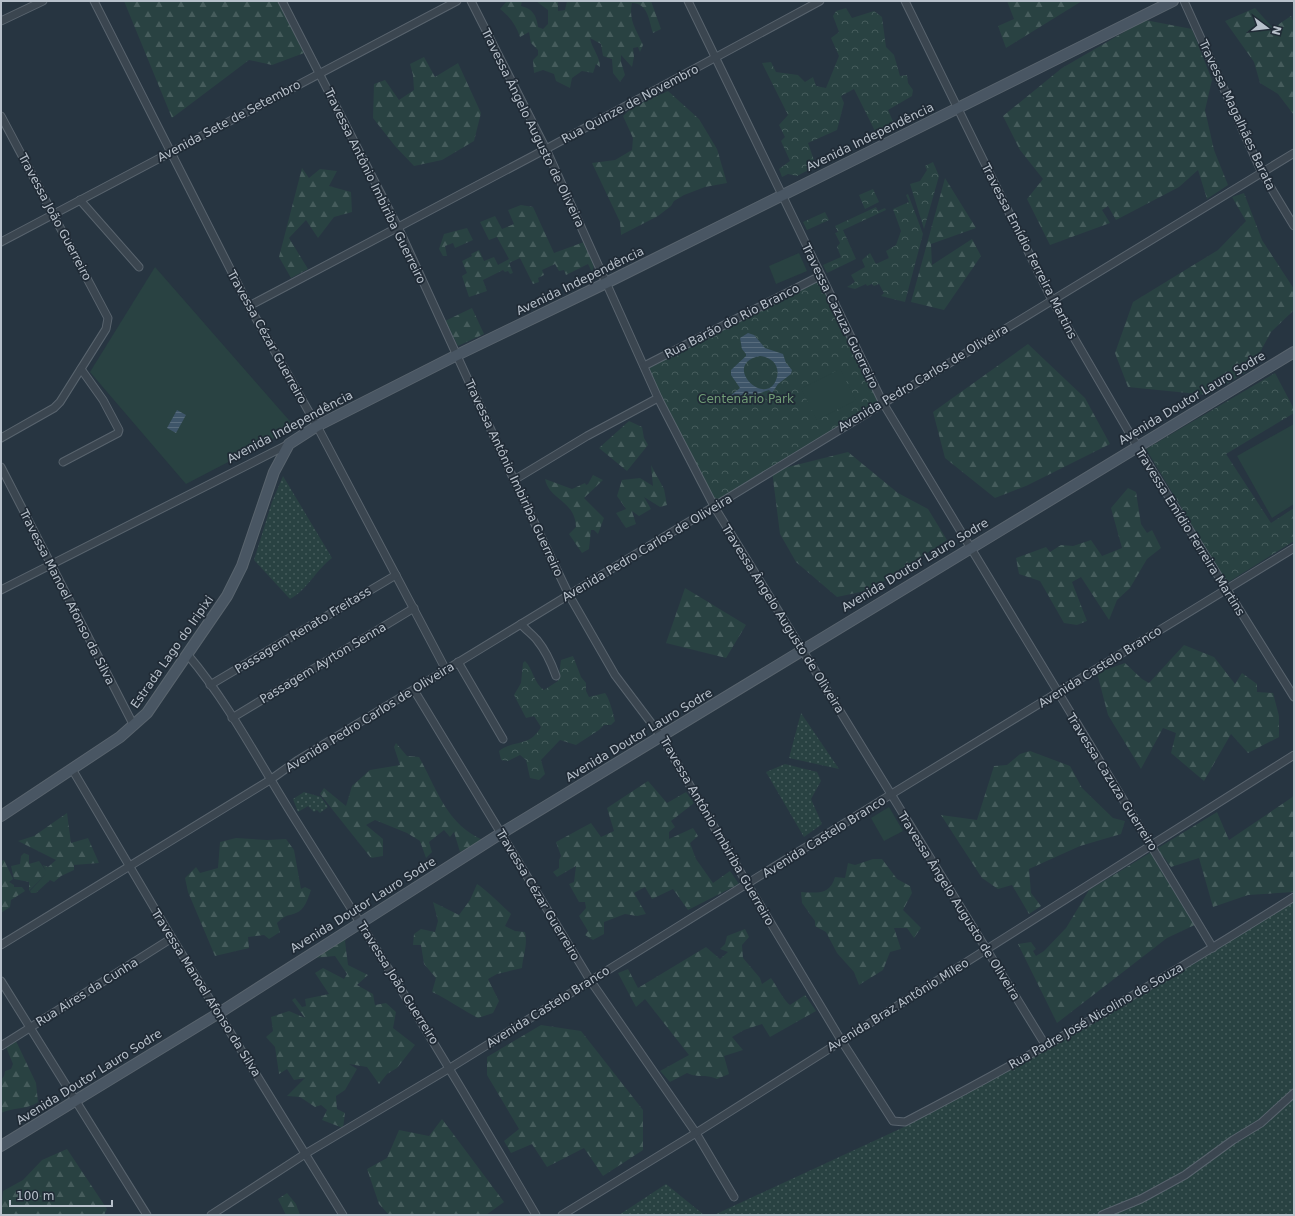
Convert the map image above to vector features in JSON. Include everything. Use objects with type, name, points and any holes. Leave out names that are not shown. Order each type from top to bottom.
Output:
[{"type":"street","points":[[1,21],[43,1]]},
{"type":"street","name":"Travessa Cézar Guerreiro","points":[[94,1],[249,306],[317,426],[446,670]]},
{"type":"street","name":"Travessa Antônio Imbiriba Guerreiro","points":[[282,1],[398,227],[514,480],[569,595],[615,675],[661,736],[841,1040],[893,1121]]},
{"type":"street","name":"Avenida Sete de Setembro","points":[[1,242],[457,1]]},
{"type":"street","name":"Travessa Ângelo Augusto de Oliveira","points":[[471,1],[546,150],[658,398],[715,508],[803,649],[985,950],[1046,1046]]},
{"type":"street","name":"Travessa Cazuza Guerreiro","points":[[688,1],[820,276],[883,403],[971,546],[1057,693],[1213,948]]},
{"type":"street","name":"Rua Quinze de Novembro","points":[[249,306],[546,150],[820,1]]},
{"type":"street","name":"Travessa Emídio Ferreira Martins","points":[[905,1],[1052,300],[1137,446],[1294,697]]},
{"type":"street","name":"Avenida Independência","points":[[1,590],[50,563],[289,444],[317,426],[457,355],[606,283],[1172,1]]},
{"type":"street","name":"Travessa Magalhães Barata","points":[[1184,1],[1262,173],[1294,226]]},
{"type":"street","name":"Travessa João Guerreiro","points":[[1,116],[108,318],[106,329],[82,368]]},
{"type":"street","name":"Avenida Pedro Carlos de Oliveira","points":[[1,945],[270,780],[298,760],[715,508],[883,403],[1294,153]]},
{"type":"street","points":[[80,200],[139,267]]},
{"type":"street","name":"Rua Barão do Rio Branco","points":[[644,366],[820,276]]},
{"type":"street","name":"Avenida Doutor Lauro Sodre","points":[[1,1146],[219,1013],[500,834],[725,698],[971,546],[1294,352]]},
{"type":"street","points":[[1,438],[54,408],[64,396],[82,368],[103,400],[119,430],[118,433],[63,462]]},
{"type":"street","points":[[514,480],[587,436],[658,398]]},
{"type":"street","name":"Estrada Lago do Iripixi","points":[[1,816],[134,726],[147,713],[227,596],[242,566],[274,472],[289,444]]},
{"type":"street","name":"Travessa Manoel Afonso da Silva","points":[[1,467],[134,726]]},
{"type":"street","name":"Avenida Castelo Branco","points":[[211,1215],[305,1154],[450,1068],[590,980],[748,885],[890,795],[1294,548]]},
{"type":"street","name":"Passagem Renato Freitass","points":[[210,685],[396,575]]},
{"type":"street","name":"Passagem Ayrton Senna","points":[[232,718],[414,608]]},
{"type":"street","points":[[521,624],[528,633],[536,638],[548,653],[556,676]]},
{"type":"street","name":"Travessa João Guerreiro","points":[[188,655],[232,718],[360,922],[450,1068],[536,1215]]},
{"type":"street","points":[[458,662],[504,739]]},
{"type":"street","name":"Travessa Cézar Guerreiro","points":[[414,690],[590,980],[696,1133],[734,1196]]},
{"type":"street","name":"Avenida Braz Antônio Mileo","points":[[562,1215],[696,1133],[1294,755]]},
{"type":"street","name":"Travessa Manoel Afonso da Silva","points":[[72,769],[128,866],[343,1215]]},
{"type":"street","name":"Rua Padre José Nicolino de Souza","points":[[893,1121],[906,1122],[1046,1046],[1213,948],[1294,898]]},
{"type":"street","name":"Rua Aires da Cunha","points":[[1,1046],[172,938]]},
{"type":"street","points":[[1,981],[147,1215]]},
{"type":"street","points":[[1102,1215],[1141,1199],[1185,1174],[1233,1140],[1261,1123],[1294,1093]]},
{"type":"green space","points":[[124,1],[278,1],[304,53],[272,65],[249,60],[172,118]]},
{"type":"green space","points":[[507,1],[522,1],[521,6],[533,13],[538,27],[543,29],[548,24],[548,10],[536,1],[558,1],[558,11],[565,10],[567,1],[651,1],[661,29],[653,33],[645,9],[632,3],[632,20],[643,45],[640,52],[638,47],[633,48],[634,57],[632,67],[621,55],[621,62],[625,75],[620,82],[613,73],[612,59],[603,56],[601,44],[590,38],[592,46],[599,59],[600,67],[596,64],[593,73],[582,71],[572,78],[570,88],[556,81],[554,74],[543,70],[534,73],[533,60],[538,55],[538,50],[531,43],[529,32],[520,37],[517,29],[507,15],[500,9]]},
{"type":"green space","points":[[1007,1],[1082,1],[1006,48],[998,26],[1014,19]]},
{"type":"green space","points":[[846,8],[852,18],[874,11],[882,17],[886,47],[894,55],[900,76],[907,75],[908,83],[913,90],[912,96],[888,110],[895,126],[878,137],[854,89],[841,96],[844,103],[837,130],[808,143],[816,166],[797,176],[788,174],[782,177],[779,169],[790,161],[781,141],[785,137],[779,125],[788,115],[762,63],[771,62],[776,72],[798,75],[805,82],[813,77],[816,86],[826,88],[839,56],[831,38],[839,32],[833,16],[836,11]]},
{"type":"green space","points":[[1255,8],[1273,28],[1291,16],[1294,23],[1294,115],[1278,94],[1260,83],[1254,62],[1225,21]]},
{"type":"green space","points":[[1145,20],[1192,29],[1212,80],[1205,110],[1214,150],[1228,185],[1207,199],[1198,170],[1179,187],[1116,220],[1108,206],[1102,210],[1110,223],[1050,245],[1027,199],[1043,179],[1020,150],[1003,116],[1062,68]]},
{"type":"green space","points":[[424,57],[435,77],[458,63],[481,113],[474,141],[442,160],[414,166],[395,146],[373,118],[374,84],[385,80],[399,100],[414,90],[413,75],[410,64]]},
{"type":"green space","points":[[668,91],[699,119],[717,149],[727,183],[705,187],[684,195],[674,201],[671,206],[658,216],[621,235],[620,222],[592,163],[615,160],[632,150],[633,138],[623,116],[633,107]]},
{"type":"green space","points":[[933,162],[939,176],[924,229],[910,184],[920,181],[927,170],[925,166]]},
{"type":"green space","points":[[302,168],[309,178],[320,169],[337,171],[329,186],[351,192],[352,212],[334,217],[318,238],[306,220],[289,238],[308,269],[291,278],[279,257]]},
{"type":"green space","points":[[945,178],[976,228],[931,244],[932,265],[972,239],[981,256],[944,310],[911,302]]},
{"type":"green space","points":[[873,189],[879,202],[865,209],[859,195]]},
{"type":"green space","points":[[1244,193],[1262,240],[1294,289],[1294,310],[1271,332],[1251,369],[1208,395],[1128,387],[1115,353],[1133,302],[1218,250],[1246,221],[1232,197]]},
{"type":"green space","points":[[908,194],[923,234],[905,302],[881,296],[884,293],[879,284],[867,286],[866,284],[855,289],[847,287],[855,282],[851,275],[865,267],[862,260],[870,253],[876,264],[889,258],[886,251],[896,245],[901,231],[893,209],[909,202],[906,195]]},
{"type":"green space","points":[[521,205],[533,207],[554,253],[584,242],[595,263],[592,272],[588,264],[566,275],[564,270],[559,271],[555,264],[542,270],[544,275],[538,278],[539,282],[533,284],[520,258],[509,263],[513,273],[510,274],[508,271],[505,272],[503,270],[483,280],[487,291],[469,297],[462,276],[467,273],[462,261],[472,256],[471,254],[479,250],[484,261],[494,257],[498,265],[509,259],[497,237],[489,240],[480,222],[495,216],[502,229],[514,224],[508,210]]},
{"type":"green space","points":[[876,207],[878,211],[885,208],[886,210],[843,230],[856,259],[827,273],[823,265],[841,257],[837,247],[840,243],[835,233],[838,232],[835,226]]},
{"type":"green space","points":[[825,212],[829,220],[807,230],[803,222]]},
{"type":"green space","points":[[467,228],[473,240],[455,248],[453,243],[445,246],[447,256],[443,256],[439,249],[444,234]]},
{"type":"green space","points":[[799,253],[807,271],[776,284],[769,266]]},
{"type":"green space","points":[[155,267],[295,427],[186,484],[90,372]]},
{"type":"green space","name":"Centenário Park","points":[[819,280],[879,402],[715,504],[647,367]]},
{"type":"green space","points":[[472,308],[484,334],[458,346],[445,321]]},
{"type":"green space","points":[[1028,344],[1085,398],[1110,444],[1026,486],[995,498],[945,458],[933,412]]},
{"type":"green space","points":[[840,369],[856,400],[817,420],[801,389]]},
{"type":"green space","points":[[1275,373],[1294,409],[1294,413],[1226,454],[1271,523],[1294,508],[1294,541],[1227,583],[1146,449]]},
{"type":"green space","points":[[629,421],[642,427],[644,438],[648,445],[627,471],[599,448]]},
{"type":"green space","points":[[1294,424],[1294,504],[1272,518],[1237,456]]},
{"type":"green space","points":[[848,452],[898,493],[928,509],[947,540],[870,590],[837,597],[796,562],[780,534],[772,471]]},
{"type":"green space","points":[[651,465],[664,489],[667,505],[660,507],[644,497],[651,509],[639,516],[632,511],[636,524],[626,528],[616,513],[626,509],[617,496],[622,480],[640,478],[653,486]]},
{"type":"green space","points":[[593,475],[603,480],[584,498],[604,518],[598,534],[594,530],[591,530],[589,549],[582,553],[569,534],[576,527],[575,518],[567,505],[551,492],[545,479],[572,489],[585,483],[586,485],[588,484]]},
{"type":"green space","points":[[283,476],[332,558],[321,568],[307,585],[290,599],[254,560],[272,502]]},
{"type":"green space","points":[[1128,488],[1136,492],[1141,524],[1147,533],[1152,530],[1161,548],[1147,559],[1130,588],[1117,600],[1109,620],[1081,577],[1072,582],[1087,621],[1077,625],[1064,623],[1040,581],[1019,574],[1016,558],[1046,547],[1050,552],[1061,545],[1073,546],[1091,540],[1102,556],[1122,548],[1111,508]]},
{"type":"green space","points":[[685,588],[746,625],[726,658],[666,643]]},
{"type":"green space","points":[[1184,645],[1214,657],[1235,684],[1242,673],[1257,684],[1257,692],[1273,693],[1279,716],[1279,737],[1248,753],[1231,734],[1204,781],[1171,753],[1176,733],[1163,728],[1141,769],[1108,715],[1097,673],[1125,663],[1142,679],[1149,683]]},
{"type":"green space","points":[[573,656],[581,677],[586,683],[586,691],[589,697],[605,693],[610,702],[615,721],[611,725],[604,725],[576,745],[560,740],[541,760],[545,774],[539,780],[530,778],[526,760],[520,755],[508,761],[501,760],[499,751],[510,745],[526,741],[536,734],[541,727],[534,716],[526,718],[514,695],[521,683],[523,663],[525,661],[528,664],[538,684],[544,690],[558,681],[561,660]]},
{"type":"green space","points":[[801,713],[839,769],[789,758]]},
{"type":"green space","points":[[396,743],[407,756],[419,757],[437,793],[451,815],[470,833],[483,840],[460,852],[454,832],[450,837],[444,830],[429,842],[432,852],[426,858],[420,841],[407,833],[375,820],[366,825],[383,839],[383,856],[371,858],[320,794],[324,788],[346,806],[352,786],[370,770],[400,765],[394,747]]},
{"type":"green space","points":[[1030,751],[1070,766],[1082,788],[1113,818],[1125,821],[1121,834],[1080,846],[1029,869],[1031,893],[1041,906],[1029,914],[1012,885],[998,889],[982,878],[941,815],[977,820],[994,766],[1007,765],[1020,754]]},
{"type":"green space","points":[[785,764],[817,772],[821,781],[811,799],[822,824],[804,837],[766,772]]},
{"type":"green space","points":[[648,781],[667,803],[686,792],[694,803],[671,821],[675,827],[669,832],[669,839],[693,828],[698,836],[690,843],[696,859],[713,883],[730,871],[739,884],[688,910],[673,889],[652,899],[645,887],[634,893],[646,914],[637,916],[625,914],[604,922],[604,934],[593,940],[585,935],[588,931],[579,916],[586,908],[585,902],[579,902],[569,884],[574,882],[576,866],[557,877],[553,872],[559,868],[559,860],[561,856],[556,842],[591,823],[601,837],[614,831],[607,808]]},
{"type":"green space","points":[[304,792],[321,797],[328,807],[320,813],[317,810],[314,812],[308,806],[298,812],[293,799]]},
{"type":"green space","points":[[1294,796],[1294,892],[1248,895],[1213,907],[1199,858],[1171,867],[1161,853],[1201,922],[1167,938],[1057,1023],[1018,944],[1031,942],[1036,949],[1033,951],[1036,956],[1044,951],[1066,928],[1089,890],[1217,812],[1229,840]]},
{"type":"green space","points":[[889,807],[903,831],[884,841],[871,818]]},
{"type":"green space","points":[[67,813],[71,843],[88,838],[99,863],[74,865],[74,870],[61,876],[54,882],[50,880],[36,893],[31,893],[30,891],[47,873],[29,891],[29,882],[14,879],[11,866],[20,864],[21,856],[24,853],[29,855],[29,864],[39,861],[46,871],[43,865],[48,867],[56,860],[18,841],[34,836]]},
{"type":"green space","points":[[236,838],[267,840],[286,839],[294,850],[301,889],[305,887],[311,890],[302,909],[285,917],[277,923],[280,932],[269,939],[264,935],[248,937],[249,948],[215,956],[188,892],[185,878],[196,867],[200,873],[218,868],[220,842]]},
{"type":"green space","points":[[873,859],[882,859],[897,879],[910,886],[912,893],[903,910],[921,928],[914,938],[907,928],[894,928],[901,949],[890,952],[883,970],[859,985],[854,972],[837,953],[826,932],[815,926],[815,921],[802,903],[801,892],[822,892],[830,887],[835,877],[845,878],[848,863],[855,865]]},
{"type":"green space","points":[[4,860],[13,879],[9,882],[14,885],[14,887],[22,887],[25,891],[11,900],[10,907],[1,913],[1,861]]},
{"type":"green space","points":[[477,884],[511,914],[505,926],[515,931],[525,932],[526,941],[522,968],[497,974],[488,979],[499,1001],[493,1013],[478,1018],[432,992],[436,978],[424,964],[421,945],[413,945],[414,934],[421,929],[435,932],[438,921],[433,902],[459,915],[470,900]]},
{"type":"green space","points":[[1294,902],[1294,1215],[714,1215],[904,1127],[1048,1049]]},
{"type":"green space","points":[[745,929],[749,937],[742,945],[743,958],[760,978],[762,984],[771,978],[790,1005],[805,995],[816,1011],[770,1037],[762,1024],[744,1030],[732,1037],[743,1050],[724,1056],[729,1074],[717,1079],[708,1076],[695,1076],[687,1073],[670,1082],[660,1071],[689,1055],[645,999],[636,1007],[618,973],[628,969],[638,988],[706,947],[720,959],[728,952],[720,949],[725,944],[727,936]]},
{"type":"green space","points":[[350,933],[345,941],[348,965],[368,975],[357,985],[373,994],[375,1005],[386,1003],[396,1012],[393,1028],[415,1045],[397,1068],[387,1074],[379,1084],[367,1067],[349,1064],[357,1069],[345,1090],[336,1096],[337,1109],[345,1113],[343,1128],[322,1120],[327,1110],[321,1105],[315,1107],[300,1097],[287,1096],[305,1078],[294,1080],[287,1069],[279,1074],[275,1047],[266,1037],[273,1031],[271,1017],[289,1011],[305,1018],[292,1000],[295,998],[302,1007],[306,1006],[305,999],[329,994],[315,973],[323,968],[344,979],[347,974],[335,956],[313,958]]},
{"type":"green space","points":[[541,1025],[581,1031],[643,1110],[643,1150],[603,1176],[584,1148],[547,1167],[532,1144],[511,1153],[504,1141],[519,1129],[487,1075],[487,1057]]},
{"type":"green space","points":[[16,1041],[36,1083],[38,1102],[34,1105],[1,1113],[1,1080],[5,1071],[11,1069],[13,1064],[6,1047]]},
{"type":"green space","points":[[442,1119],[504,1202],[486,1215],[389,1215],[379,1204],[367,1169],[387,1158],[399,1130],[429,1136]]},
{"type":"green space","points":[[67,1149],[107,1209],[104,1215],[1,1215],[3,1191],[23,1180],[42,1160]]},
{"type":"green space","points":[[666,1184],[704,1215],[619,1215]]},
{"type":"green space","points":[[287,1193],[296,1204],[300,1215],[286,1215],[278,1199]]},
{"type":"water","points":[[748,333],[754,335],[765,348],[783,354],[786,363],[792,370],[791,374],[778,384],[772,393],[769,390],[751,396],[747,395],[737,404],[730,396],[740,388],[731,375],[731,370],[746,356],[742,349],[740,338]],"holes":[[[760,356],[774,362],[778,373],[772,386],[765,389],[757,387],[750,382],[745,375],[744,367],[749,361]]]},
{"type":"water","points":[[177,410],[186,415],[176,433],[167,428]]}]
